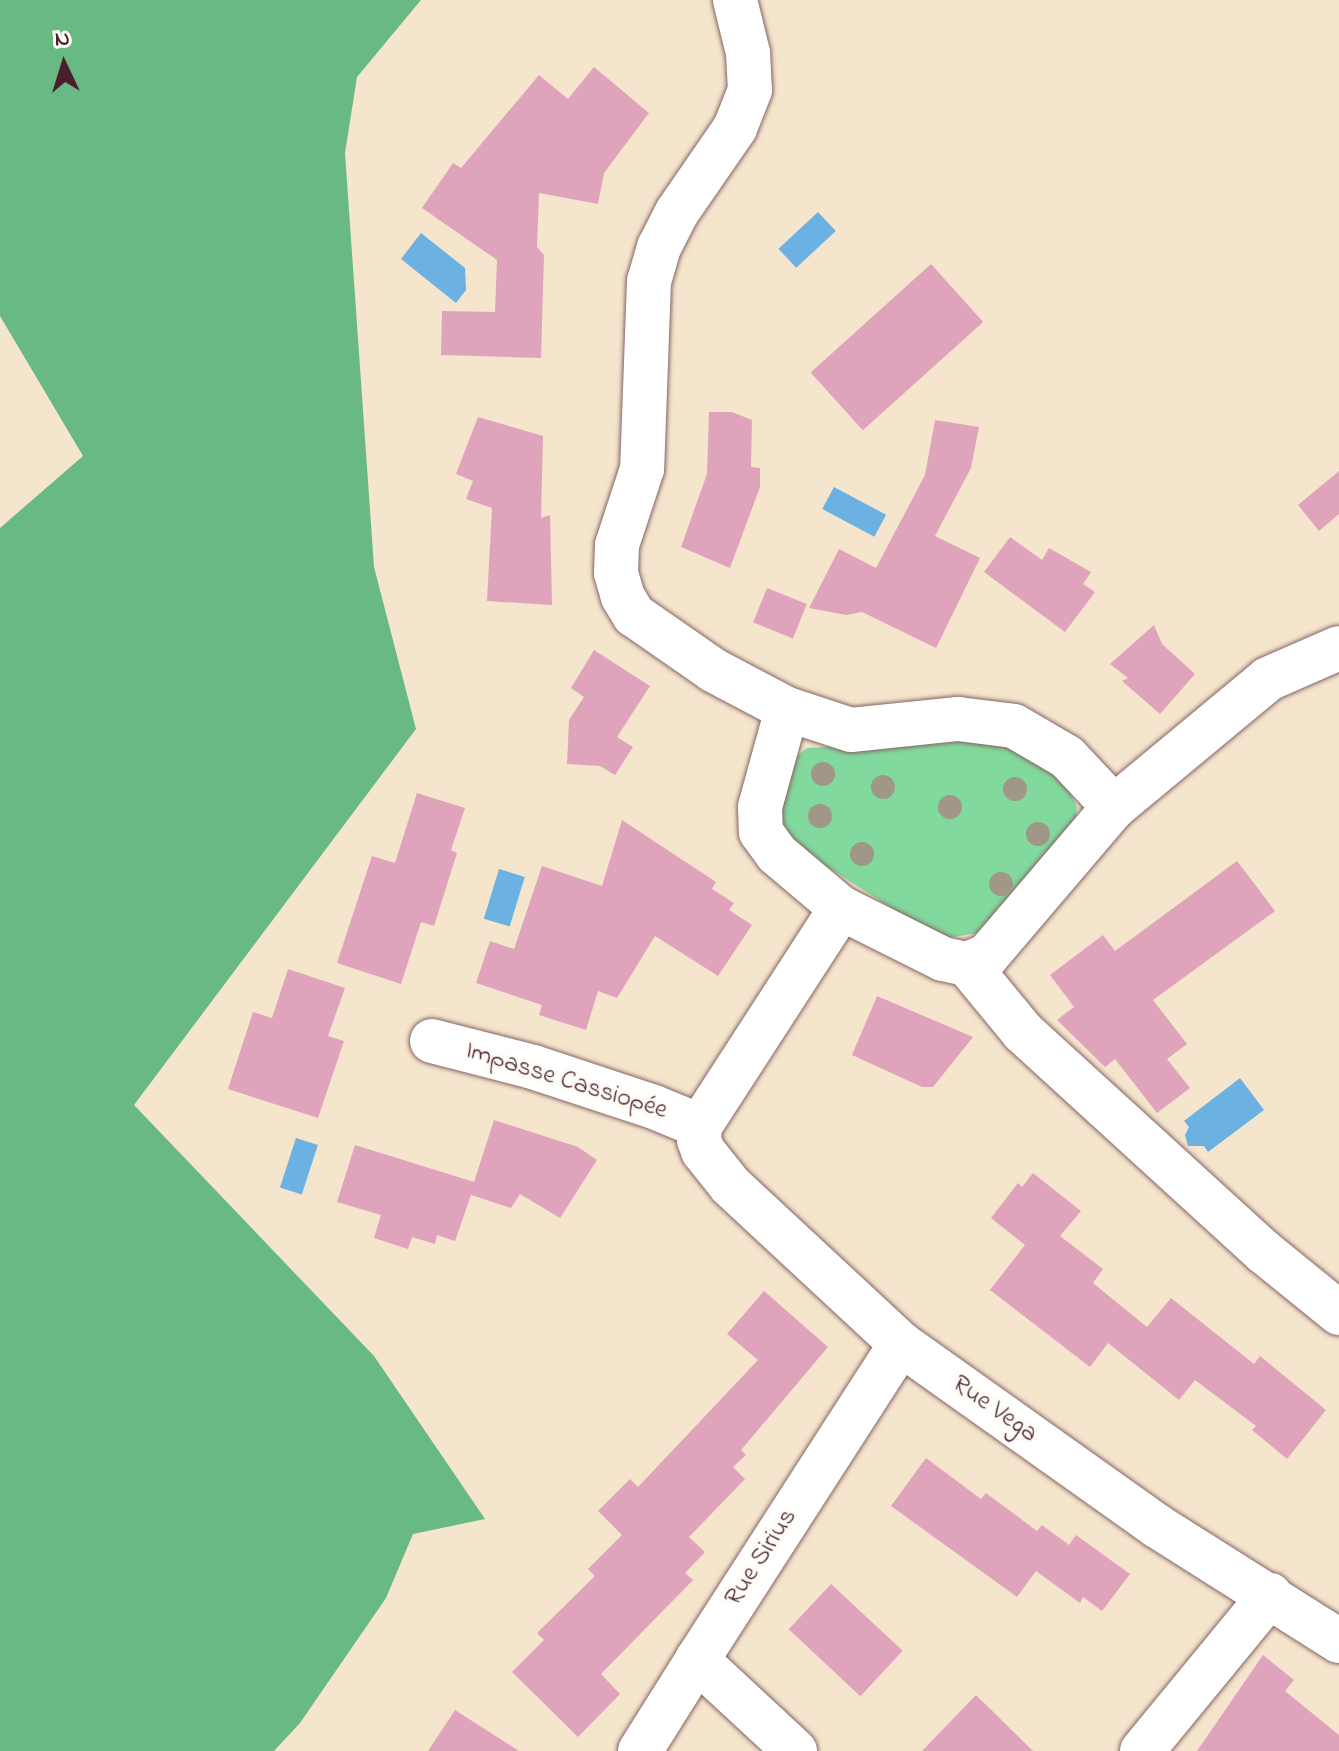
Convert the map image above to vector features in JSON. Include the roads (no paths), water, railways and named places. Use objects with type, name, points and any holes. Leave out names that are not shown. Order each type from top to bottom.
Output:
[{"type":"street","points":[[735,0],[748,53],[750,90],[735,128],[677,212],[659,247],[652,270],[642,469],[617,545],[616,573],[623,597],[634,615],[713,670],[787,709],[851,730],[958,719],[1014,726],[1067,757],[1114,807]]},
{"type":"street","points":[[787,709],[760,807],[761,832],[777,854],[841,908],[943,959],[967,964],[987,956],[1114,807],[1268,679],[1339,648]]},
{"type":"street","points":[[700,1126],[841,908]]},
{"type":"street","points":[[967,964],[1023,1032],[1264,1252],[1339,1313]]},
{"type":"street","name":"Impasse Cassiopée","points":[[432,1041],[533,1067],[654,1107],[700,1126]]},
{"type":"street","name":"Rue Vega","points":[[700,1126],[699,1140],[703,1151],[730,1185],[901,1344],[1157,1526],[1339,1641]]},
{"type":"street","name":"Rue Sirius","points":[[640,1751],[901,1344]]},
{"type":"street","points":[[1142,1751],[1185,1694],[1270,1595]]},
{"type":"street","points":[[697,1660],[795,1751]]},
{"type":"water","points":[[818,212],[836,231],[796,268],[779,249]]},
{"type":"water","points":[[421,233],[465,268],[466,290],[456,303],[401,259]]},
{"type":"water","points":[[834,487],[886,515],[874,537],[822,509]]},
{"type":"water","points":[[499,869],[525,877],[510,927],[484,919]]},
{"type":"water","points":[[1240,1078],[1264,1110],[1208,1152],[1204,1146],[1188,1146],[1185,1135],[1189,1127],[1184,1121]]},
{"type":"water","points":[[296,1138],[318,1145],[302,1195],[280,1187]]}]
